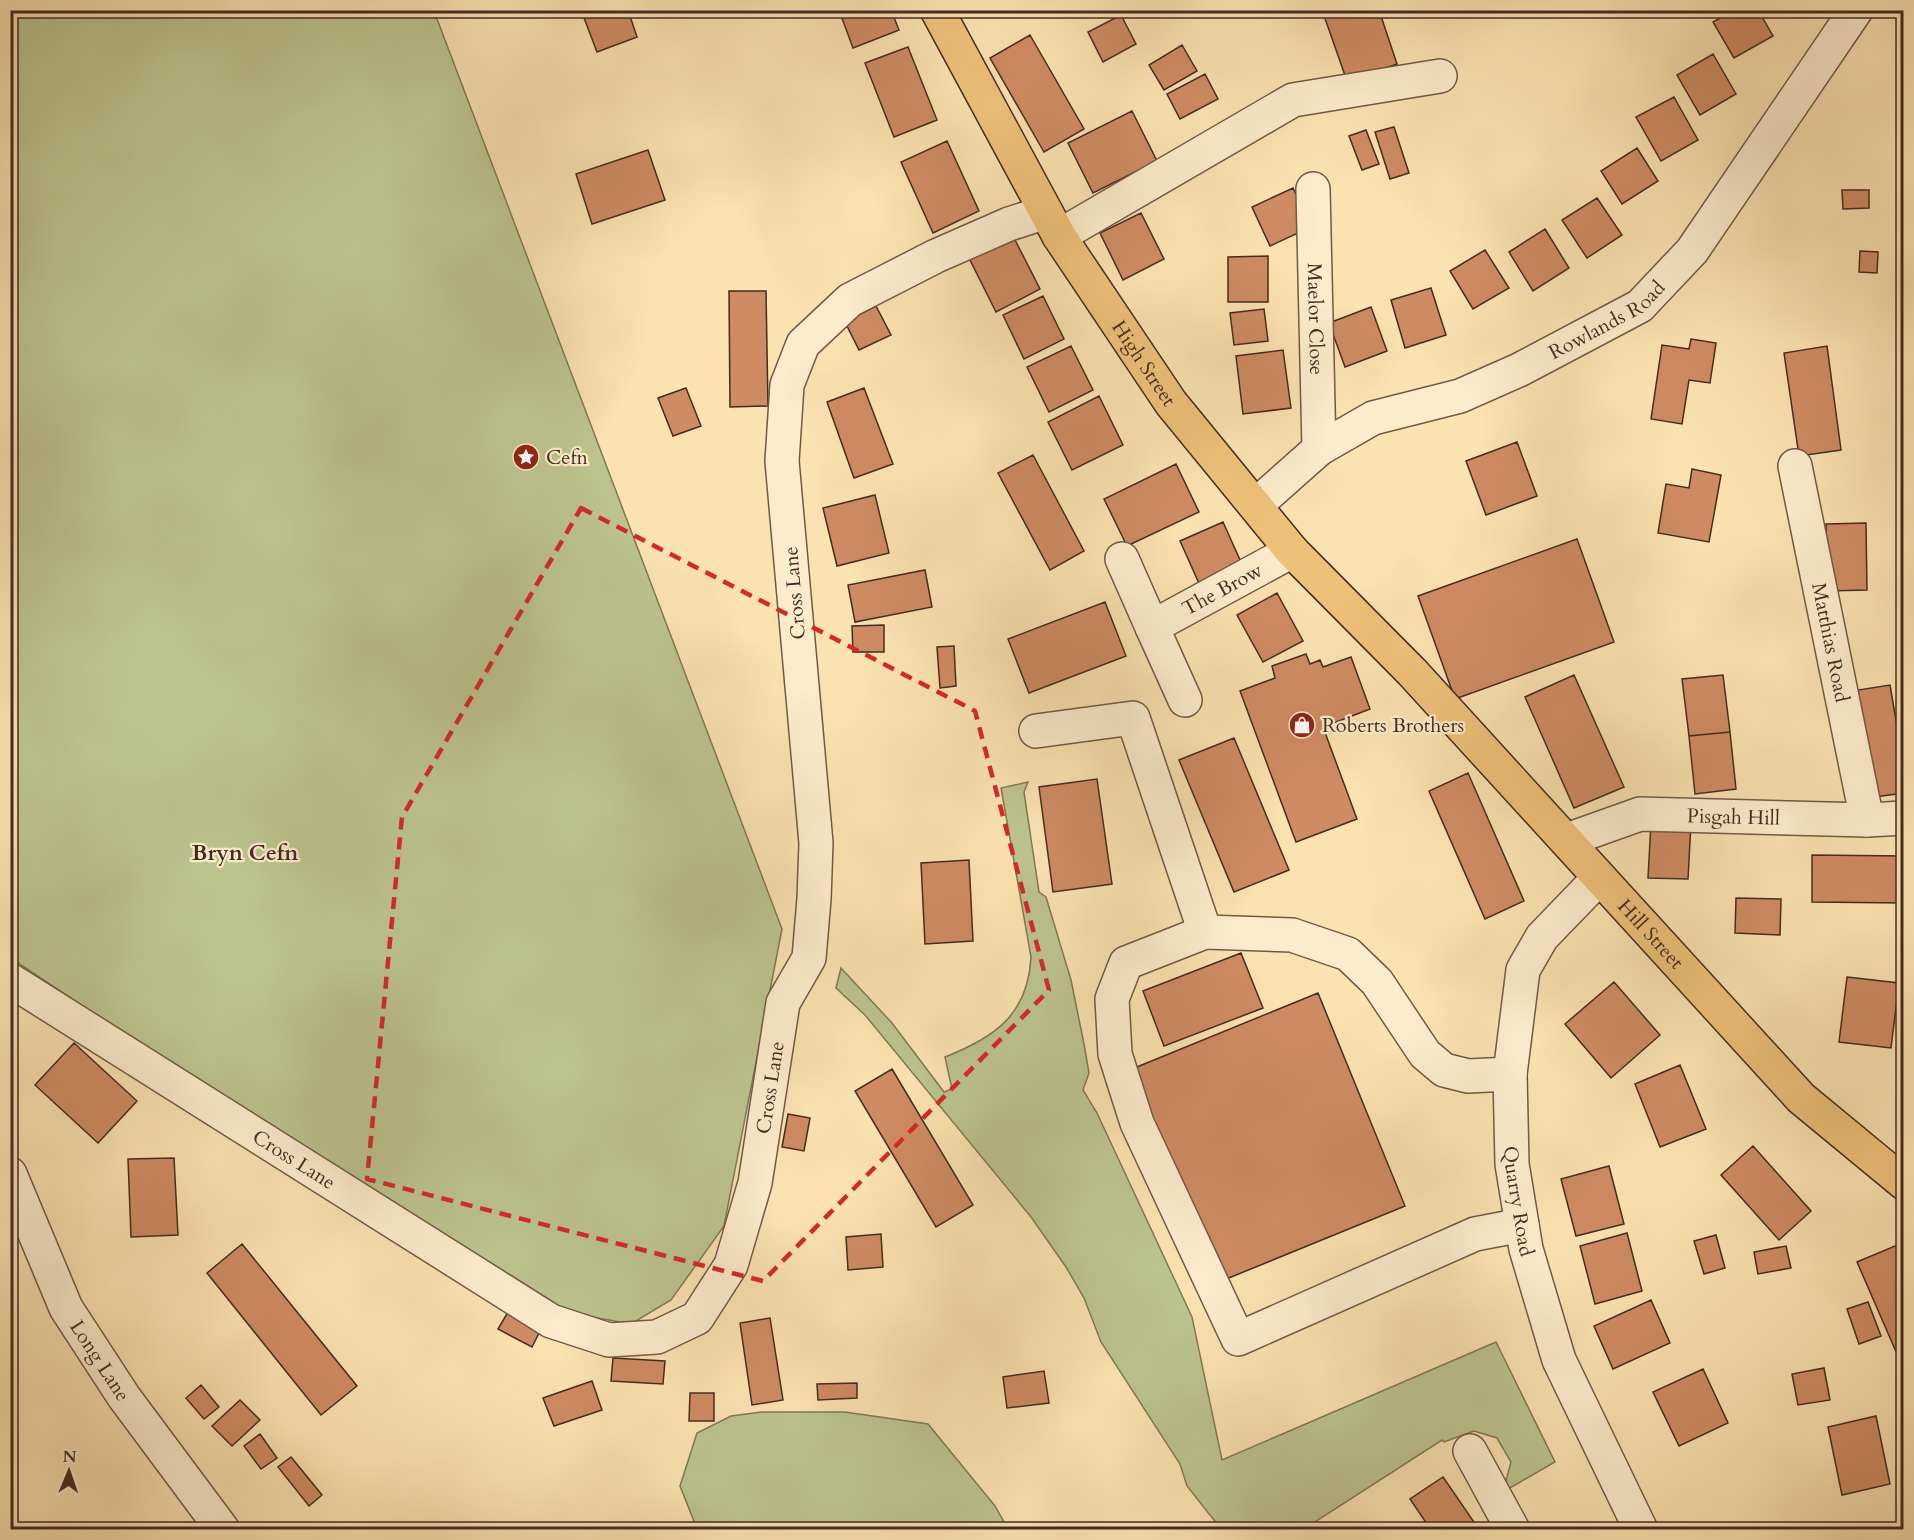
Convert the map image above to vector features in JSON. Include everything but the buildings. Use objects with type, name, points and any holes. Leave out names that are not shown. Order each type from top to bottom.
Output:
[{"type":"main road","name":"High Street","points":[[937,10],[1053,224],[1171,402],[1292,551],[1412,672]]},
{"type":"main road","name":"Hill Street","points":[[1412,672],[1567,840],[1598,879],[1801,1098],[1904,1183]]},
{"type":"street","name":"Rowlands Road","points":[[1256,505],[1319,449],[1373,418],[1460,396],[1519,370],[1640,306],[1692,251],[1856,10]]},
{"type":"street","name":"Cross Lane","points":[[10,980],[551,1322],[609,1340],[657,1337],[697,1318],[731,1265],[755,1183],[783,1003],[809,958],[816,843],[782,461],[787,385],[803,344],[850,300],[936,256],[1009,224],[1053,224],[1293,100],[1440,76]]},
{"type":"street","name":"Maelor Close","points":[[1313,189],[1319,449]]},
{"type":"street","name":"Matthias Road","points":[[1795,466],[1867,820]]},
{"type":"street","name":"The Brow","points":[[1152,627],[1292,551]]},
{"type":"street","points":[[1122,559],[1185,700]]},
{"type":"street","points":[[1036,731],[1132,718],[1205,932]]},
{"type":"street","name":"Pisgah Hill","points":[[1567,840],[1640,814],[1867,820],[1904,818]]},
{"type":"street","name":"Quarry Road","points":[[1598,879],[1542,937],[1523,970],[1510,1074],[1512,1164],[1526,1249],[1559,1360],[1641,1530]]},
{"type":"street","points":[[1510,1074],[1468,1076],[1444,1070],[1425,1054],[1377,982],[1348,954],[1292,935],[1205,932],[1126,963],[1112,999],[1115,1054],[1137,1123],[1238,1339],[1475,1234],[1522,1225]]},
{"type":"street","name":"Long Lane","points":[[10,1174],[66,1308],[124,1398],[224,1530]]},
{"type":"street","points":[[1470,1451],[1514,1530]]},
{"type":"highlighted area","points":[[581,508],[975,711],[1049,990],[763,1281],[367,1179],[402,817]]},
{"type":"green space","points":[[11,11],[434,11],[782,929],[724,1226],[671,1300],[631,1324],[570,1313],[371,1199],[11,958]]},
{"type":"green space","points":[[1028,782],[1024,792],[1039,892],[1046,897],[1071,980],[1084,1044],[1089,1073],[1083,1090],[1097,1113],[1192,1317],[1222,1460],[1496,1342],[1555,1462],[1503,1492],[1511,1462],[1497,1438],[1474,1431],[1444,1442],[1442,1440],[1304,1529],[1221,1529],[1187,1486],[1180,1464],[1101,1342],[1084,1298],[1066,1267],[1031,1217],[865,1015],[836,988],[841,968],[892,1023],[944,1092],[952,1089],[945,1057],[980,1041],[1006,1021],[1016,1008],[1029,977],[1031,957],[1001,788]]},
{"type":"green space","points":[[762,1412],[845,1412],[928,1424],[995,1506],[1008,1529],[697,1529],[680,1486],[697,1433],[731,1416]]},
{"type":"place","name":"Cefn","points":[[526,457]]},
{"type":"place","name":"Roberts Brothers","points":[[1302,725]]},
{"type":"district","name":"Bryn Cefn","points":[[245,852]]}]
